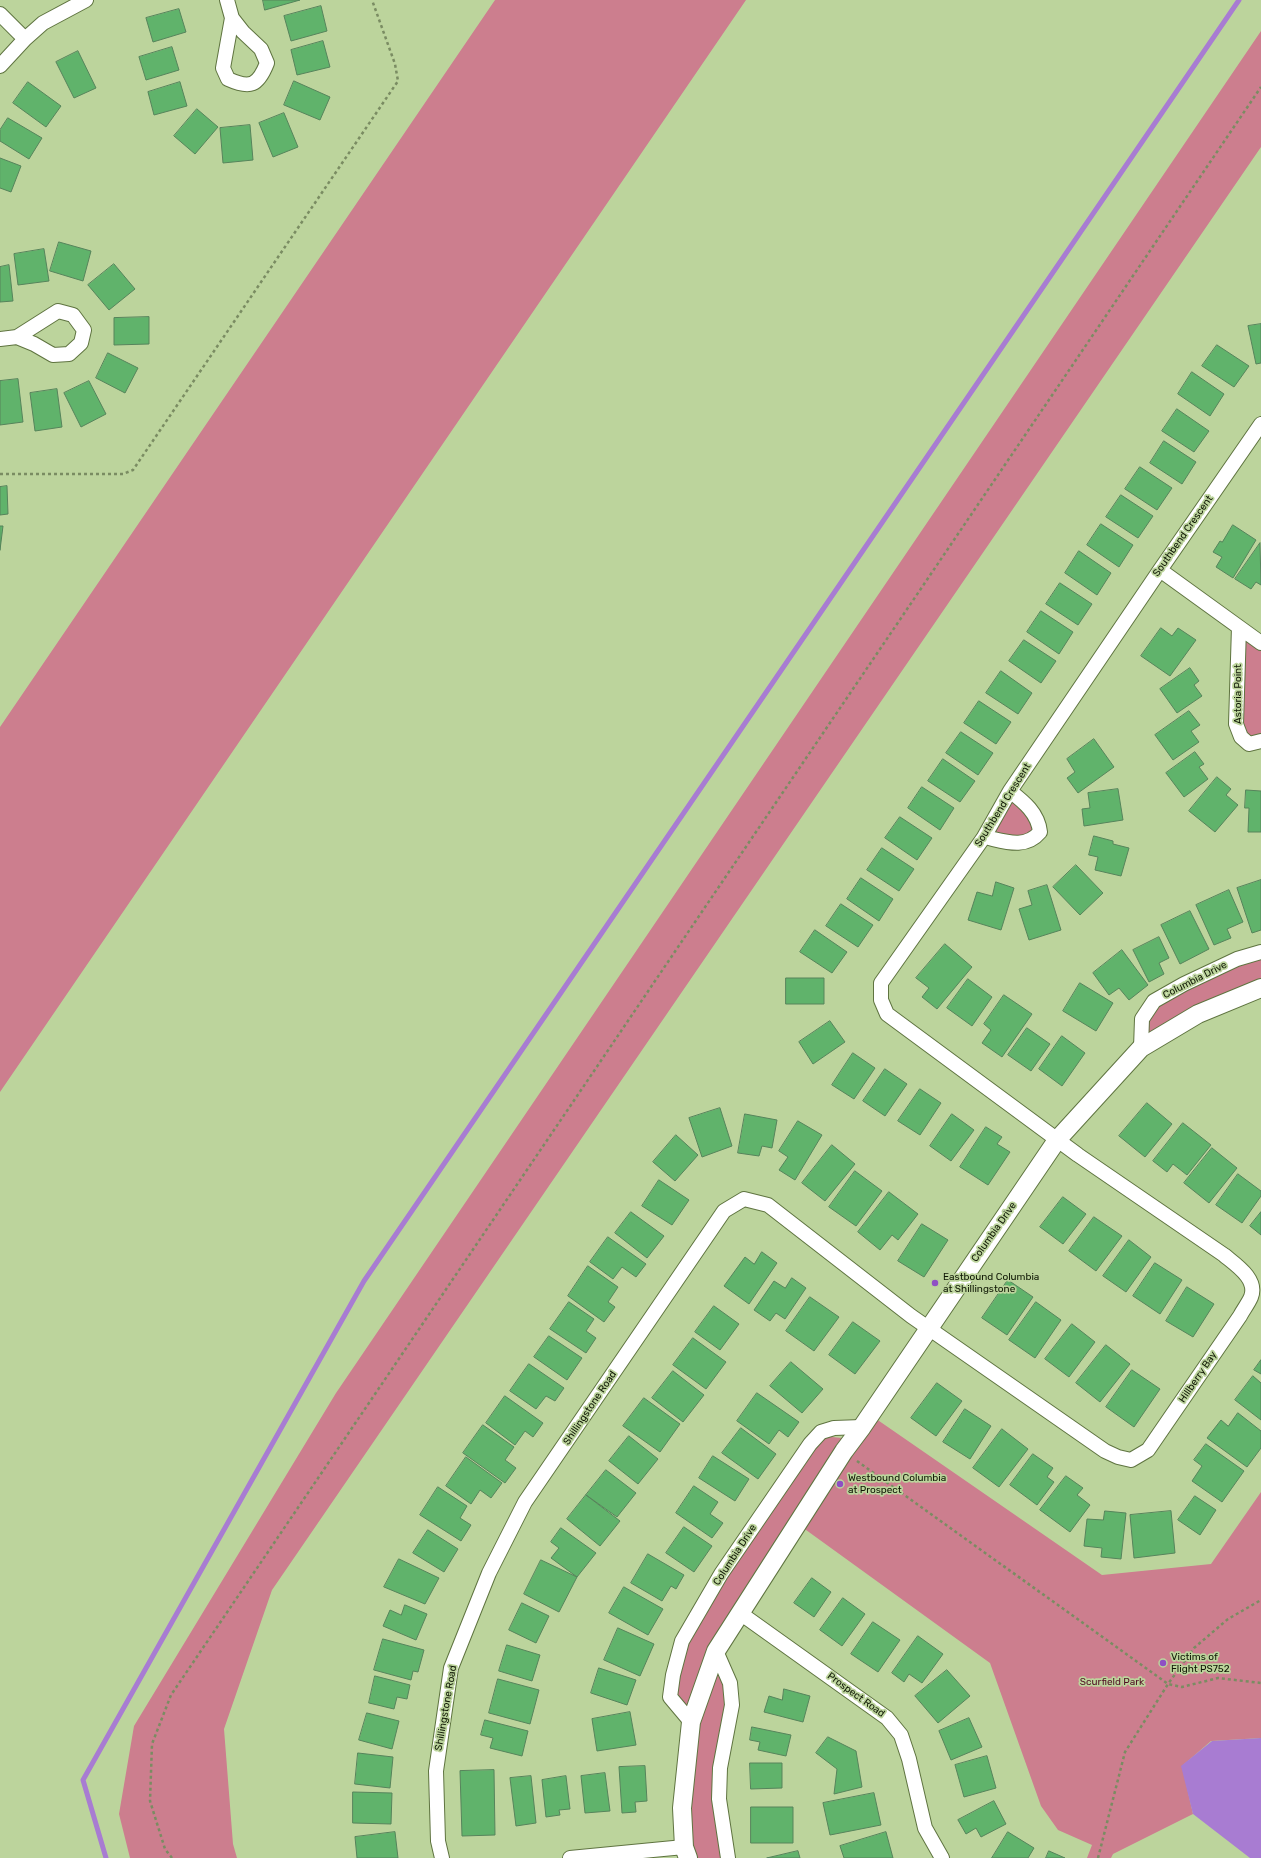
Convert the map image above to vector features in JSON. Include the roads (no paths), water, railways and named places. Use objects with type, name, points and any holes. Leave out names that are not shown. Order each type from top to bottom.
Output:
[{"type":"street","points":[[0,65],[43,23],[86,0]]},
{"type":"street","points":[[227,0],[232,18]]},
{"type":"street","points":[[0,14],[25,39]]},
{"type":"street","points":[[0,339],[17,337]]},
{"type":"street","name":"Southbend Crescent","points":[[1058,1140],[887,1014],[881,1000],[881,983],[984,837],[1010,792],[1261,424]]},
{"type":"street","points":[[1160,570],[1261,642]]},
{"type":"street","name":"Astoria Point","points":[[1239,627],[1236,724],[1241,737],[1249,744],[1261,741]]},
{"type":"street","points":[[984,837],[1027,843],[1035,839],[1040,832],[1039,823],[1035,816],[1024,803],[1010,792]]},
{"type":"street","name":"Columbia Drive","points":[[1142,1048],[1142,1019],[1154,1001],[1184,984],[1237,959],[1261,952]]},
{"type":"street","name":"Columbia Drive","points":[[686,1852],[682,1808],[691,1722],[716,1651],[844,1451],[862,1427],[928,1328],[1058,1140],[1142,1048],[1198,1014],[1261,988]]},
{"type":"street","name":"Hillberry Bay","points":[[928,1328],[1106,1451],[1118,1457],[1131,1460],[1148,1450],[1162,1431],[1240,1316],[1251,1296],[1252,1282],[1241,1268],[1224,1255],[1058,1140]]},
{"type":"street","name":"Shillingstone Road","points":[[442,1858],[438,1841],[436,1771],[451,1668],[488,1573],[525,1502],[724,1211],[744,1199],[768,1205],[928,1328]]},
{"type":"street","name":"Columbia Drive","points":[[691,1722],[670,1697],[673,1675],[682,1641],[721,1574],[810,1444],[821,1432],[834,1428],[862,1427]]},
{"type":"street","name":"Prospect Road","points":[[740,1613],[887,1718],[901,1735],[909,1759],[925,1828],[942,1858]]},
{"type":"street","points":[[716,1651],[730,1683],[732,1705],[720,1768],[720,1791],[728,1858]]},
{"type":"street","points":[[570,1858],[686,1852]]},
{"type":"waterway","points":[[106,1858],[83,1780],[364,1281],[1239,0]]},
{"type":"place","name":"Eastbound Columbia at Shillingstone","points":[[935,1283]]},
{"type":"place","name":"Westbound Columbia at Prospect","points":[[840,1484]]},
{"type":"place","name":"Victims of Flight PS752","points":[[1163,1663]]},
{"type":"park label","name":"Scurfield Park","points":[[1112,1682]]}]
